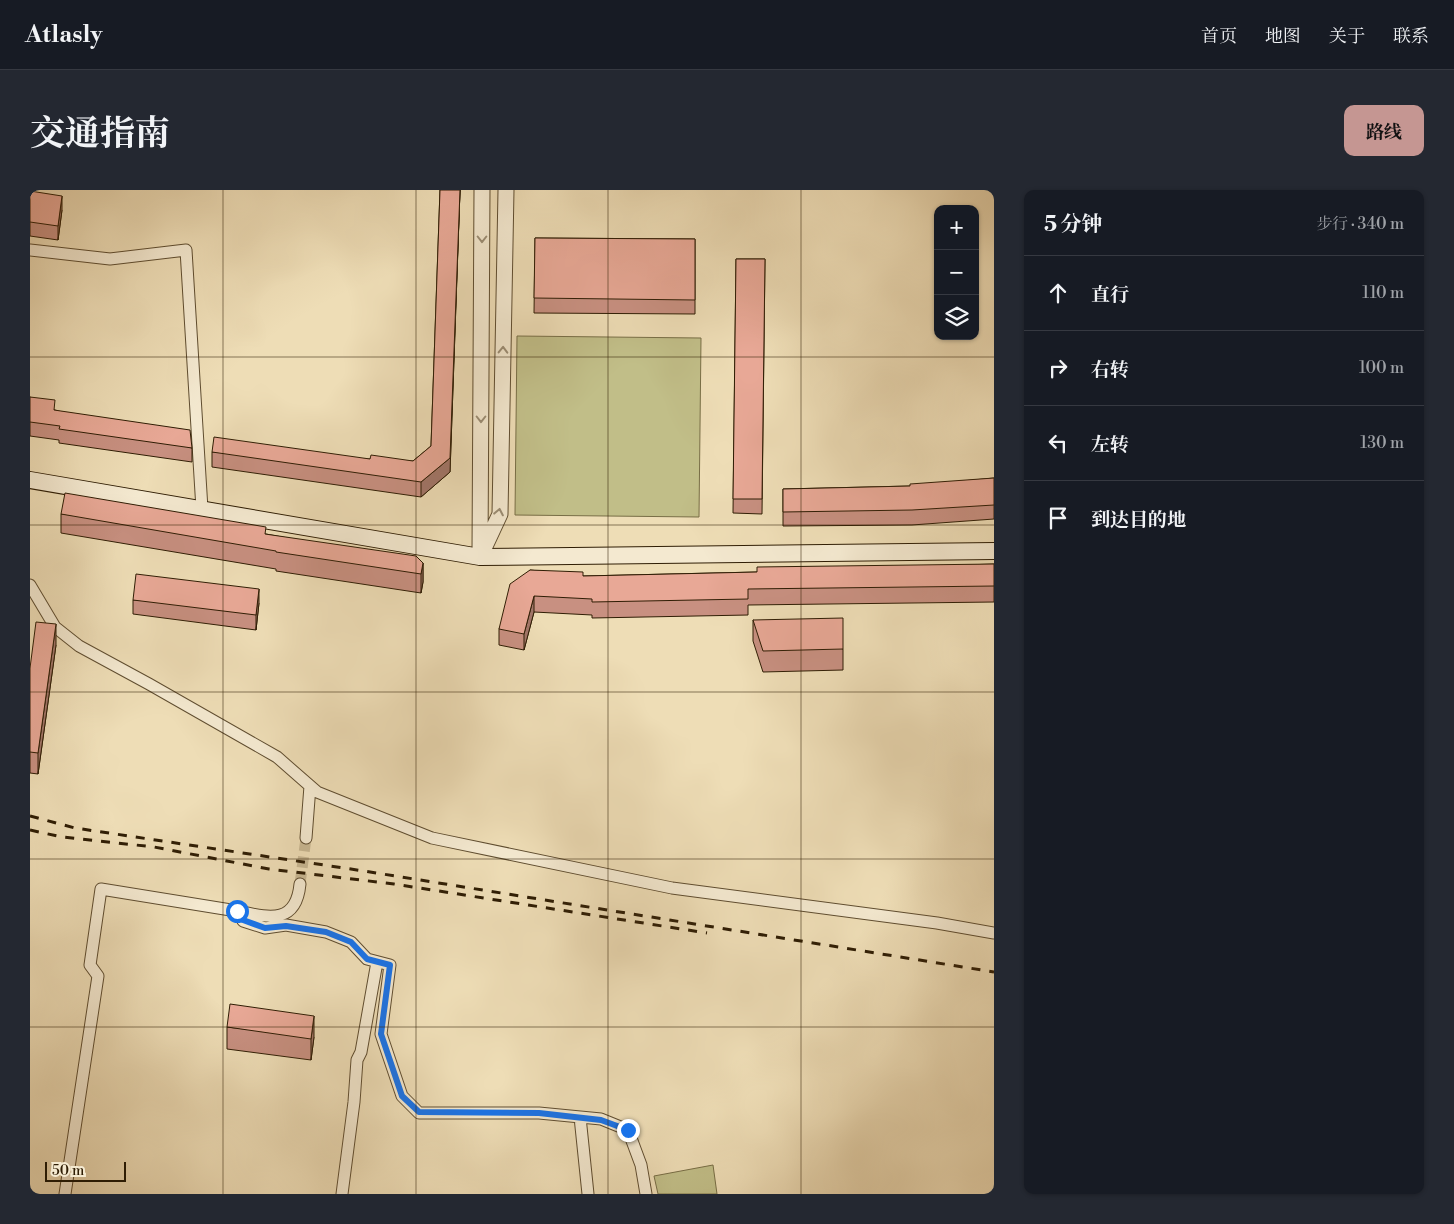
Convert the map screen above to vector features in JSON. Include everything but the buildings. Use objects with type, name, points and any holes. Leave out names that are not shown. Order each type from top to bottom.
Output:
[{"type":"main road","points":[[30,480],[480,556],[994,551]]},
{"type":"street","points":[[480,556],[482,190]]},
{"type":"street","points":[[480,556],[500,514],[506,190]]},
{"type":"street","points":[[30,250],[110,259],[186,250],[202,509]]},
{"type":"street","points":[[30,585],[55,627],[79,646],[277,757],[317,792],[432,838],[672,888],[937,923],[994,933]]},
{"type":"street","points":[[306,838],[310,786]]},
{"type":"street","points":[[65,1194],[98,976],[90,965],[101,889],[270,918],[280,916],[288,911],[295,903],[299,894],[300,884]]},
{"type":"street","points":[[237,911],[243,920],[265,928],[286,926],[326,932],[351,942],[367,959],[390,965],[381,1034],[402,1096],[419,1112],[539,1113],[601,1120],[628,1130],[642,1164],[646,1194]]},
{"type":"street","points":[[342,1194],[354,1102],[357,1060],[361,1052],[377,962]]},
{"type":"street","points":[[580,1117],[588,1194]]},
{"type":"shaded area","points":[[517,336],[701,338],[699,517],[515,515]]},
{"type":"shaded area","points":[[713,1165],[717,1194],[658,1194],[654,1176]]},
{"type":"tunnel","points":[[300,884],[306,838]]},
{"type":"railway","points":[[30,816],[75,828],[364,871],[994,972]]},
{"type":"railway","points":[[30,830],[62,837],[154,847],[269,869],[394,884],[707,933]]},
{"type":"route","points":[[237,911],[243,920],[265,928],[286,926],[326,932],[351,942],[367,959],[390,965],[381,1034],[402,1096],[419,1112],[539,1113],[601,1120],[628,1130]]}]
